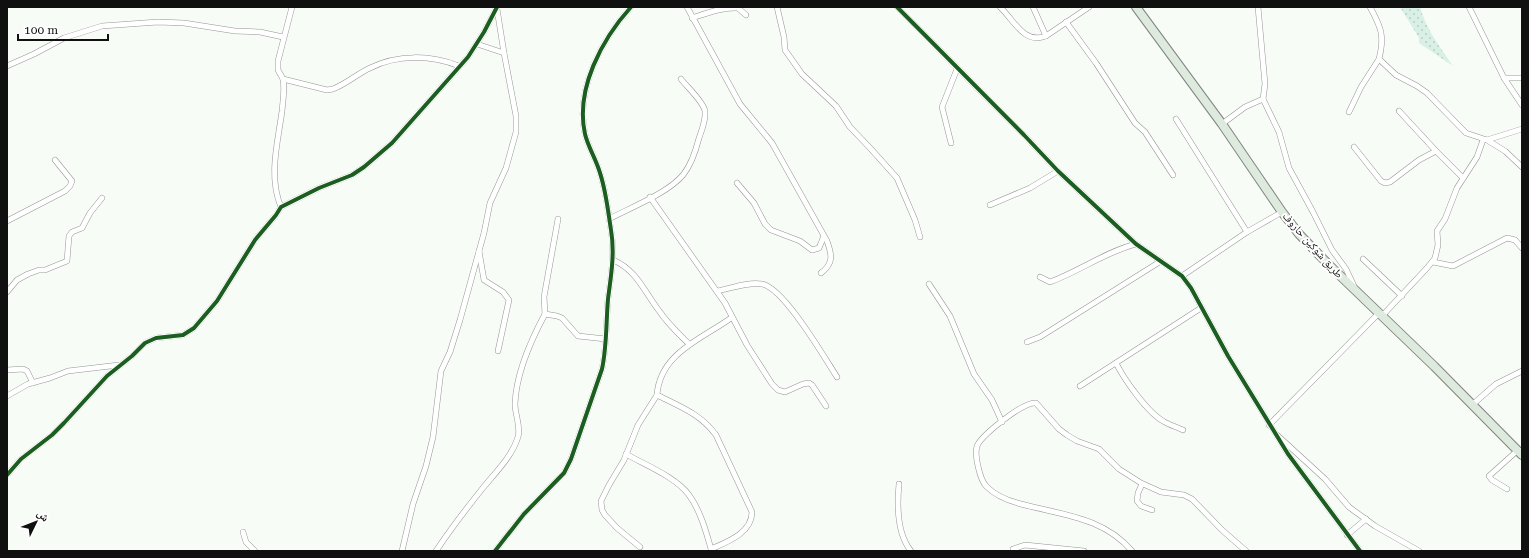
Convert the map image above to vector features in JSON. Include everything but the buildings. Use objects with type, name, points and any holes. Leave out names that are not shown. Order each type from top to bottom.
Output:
[{"type":"main road","name":"طريق شوكين حاروف","points":[[1136,7],[1222,124],[1282,212],[1299,234],[1520,453]]},
{"type":"street","points":[[281,207],[276,193],[274,164],[284,95],[283,79],[278,70],[278,61],[292,7]]},
{"type":"street","points":[[495,551],[524,514],[564,473],[571,459],[600,380],[605,357],[613,244],[600,174],[585,134],[582,115],[586,84],[597,55],[631,7]]},
{"type":"street","points":[[686,7],[740,104],[772,143],[824,236],[831,258],[828,268],[821,273]]},
{"type":"street","points":[[777,7],[784,37],[785,50],[802,74],[836,106],[850,127],[897,178],[915,220],[920,237]]},
{"type":"street","points":[[897,7],[1058,171],[1136,244],[1182,276],[1191,288],[1201,308],[1269,425],[1297,467],[1360,551]]},
{"type":"street","points":[[1000,7],[1025,35],[1032,38],[1041,39],[1089,7]]},
{"type":"street","points":[[1033,7],[1046,36]]},
{"type":"street","points":[[1258,7],[1265,84],[1263,99],[1279,132],[1289,168],[1325,234],[1332,250],[1346,269],[1358,293]]},
{"type":"street","points":[[1349,112],[1361,87],[1379,59],[1383,42],[1378,23],[1370,7]]},
{"type":"street","points":[[1468,7],[1504,78],[1522,105]]},
{"type":"street","points":[[7,475],[21,459],[52,435],[95,388],[145,343],[156,338],[183,335],[194,328],[218,301],[255,240],[281,207],[319,188],[343,179],[364,167],[392,143],[468,57],[497,8]]},
{"type":"street","points":[[402,551],[413,504],[434,437],[442,371],[450,352],[484,233],[490,202],[506,168],[516,132],[516,116],[497,8]]},
{"type":"street","points":[[692,18],[715,10],[734,8],[738,8],[746,15]]},
{"type":"street","points":[[7,66],[70,35],[113,24],[184,22],[235,31],[260,32],[283,37]]},
{"type":"street","points":[[1066,22],[1096,63],[1135,123],[1145,132],[1173,175]]},
{"type":"street","points":[[477,44],[504,53]]},
{"type":"street","points":[[283,79],[327,90],[333,89],[372,67],[397,59],[411,57],[424,58],[449,62],[460,66]]},
{"type":"street","points":[[1379,59],[1396,75],[1427,93],[1466,133],[1498,146],[1522,167]]},
{"type":"street","points":[[951,143],[942,112],[942,106],[957,69]]},
{"type":"street","points":[[1504,78],[1522,78]]},
{"type":"street","points":[[609,219],[671,185],[684,174],[697,145],[704,123],[705,111],[681,79]]},
{"type":"street","points":[[1222,124],[1245,107],[1263,99]]},
{"type":"street","points":[[1399,111],[1463,178]]},
{"type":"street","points":[[1176,119],[1247,232]]},
{"type":"street","points":[[1269,425],[1380,315],[1402,296],[1433,262],[1437,251],[1437,231],[1445,219],[1457,188],[1477,157],[1485,140],[1522,130]]},
{"type":"street","points":[[1354,147],[1381,181],[1385,183],[1390,182],[1419,160],[1436,151]]},
{"type":"street","points":[[7,221],[52,198],[70,186],[72,181],[70,177],[55,160]]},
{"type":"street","points":[[990,205],[1030,188],[1058,171]]},
{"type":"street","points":[[737,183],[754,203],[765,224],[772,230],[800,241],[812,250],[819,248],[824,236]]},
{"type":"street","points":[[650,197],[717,291],[731,318],[772,384],[778,390],[784,392],[809,383],[812,385],[826,406]]},
{"type":"street","points":[[7,292],[17,280],[28,274],[39,270],[46,270],[67,261],[69,236],[72,232],[82,228],[90,213],[102,198]]},
{"type":"street","points":[[1182,276],[1247,232],[1282,212]]},
{"type":"street","points":[[436,551],[448,532],[498,470],[515,444],[520,430],[515,405],[516,390],[530,346],[538,326],[545,314],[544,297],[558,219]]},
{"type":"street","points":[[1433,262],[1453,266],[1507,238],[1515,240],[1522,248]]},
{"type":"street","points":[[1040,277],[1050,282],[1066,276],[1106,254],[1136,244]]},
{"type":"street","points":[[479,250],[484,280],[503,292],[509,300],[498,351]]},
{"type":"street","points":[[1363,259],[1402,296]]},
{"type":"street","points":[[613,260],[623,265],[635,275],[661,314],[689,344]]},
{"type":"street","points":[[1027,342],[1040,337],[1161,261]]},
{"type":"street","points":[[717,291],[749,283],[764,284],[770,287],[786,302],[837,377]]},
{"type":"street","points":[[929,284],[950,316],[974,374],[992,400],[1002,422]]},
{"type":"street","points":[[1080,386],[1201,308]]},
{"type":"street","points":[[545,314],[562,318],[578,336],[606,339]]},
{"type":"street","points":[[640,547],[617,528],[605,515],[601,506],[601,501],[626,454],[638,425],[657,395],[658,387],[666,367],[689,344],[715,330],[731,318]]},
{"type":"street","points":[[1116,363],[1125,380],[1152,412],[1162,421],[1183,430]]},
{"type":"street","points":[[7,396],[33,382],[50,378],[68,371],[120,365]]},
{"type":"street","points":[[7,370],[24,369],[27,371],[33,382]]},
{"type":"street","points":[[1472,405],[1496,384],[1522,371]]},
{"type":"street","points":[[626,454],[682,487],[689,495],[701,519],[712,550],[743,531],[752,520],[752,512],[716,435],[700,418],[686,409],[657,395]]},
{"type":"street","points":[[1132,551],[1113,533],[1087,520],[1018,503],[1002,497],[988,488],[982,478],[976,454],[978,444],[988,432],[1002,422],[1028,404],[1036,403],[1059,429],[1077,441],[1099,449],[1119,469],[1142,484],[1161,492],[1184,495],[1192,499],[1222,530],[1246,551]]},
{"type":"street","points":[[1273,431],[1325,479],[1349,507],[1366,520],[1419,551]]},
{"type":"street","points":[[1507,489],[1492,480],[1489,476],[1520,453]]},
{"type":"street","points":[[899,484],[898,498],[902,531],[905,541],[911,551]]},
{"type":"street","points":[[1142,484],[1138,493],[1137,501],[1141,506],[1152,510]]},
{"type":"street","points":[[1347,535],[1366,520]]},
{"type":"street","points":[[243,532],[246,542],[255,551]]},
{"type":"street","points":[[1012,550],[1025,544],[1084,551]]},
{"type":"green space","points":[[1400,7],[1420,7],[1438,45],[1453,66],[1419,43],[1419,38]]},
{"type":"cycle path","points":[[7,475],[21,459],[52,435],[107,376],[132,356],[145,343],[156,338],[183,335],[194,328],[217,301],[255,240],[281,207],[319,188],[352,175],[364,167],[392,143],[468,57],[484,32],[497,7]]},
{"type":"cycle path","points":[[495,551],[524,514],[564,473],[571,459],[602,369],[605,352],[613,247],[607,201],[602,180],[585,134],[583,117],[584,100],[593,66],[601,49],[610,34],[631,7]]},
{"type":"cycle path","points":[[897,7],[1058,171],[1136,244],[1182,276],[1191,288],[1228,356],[1288,454],[1360,551]]}]
